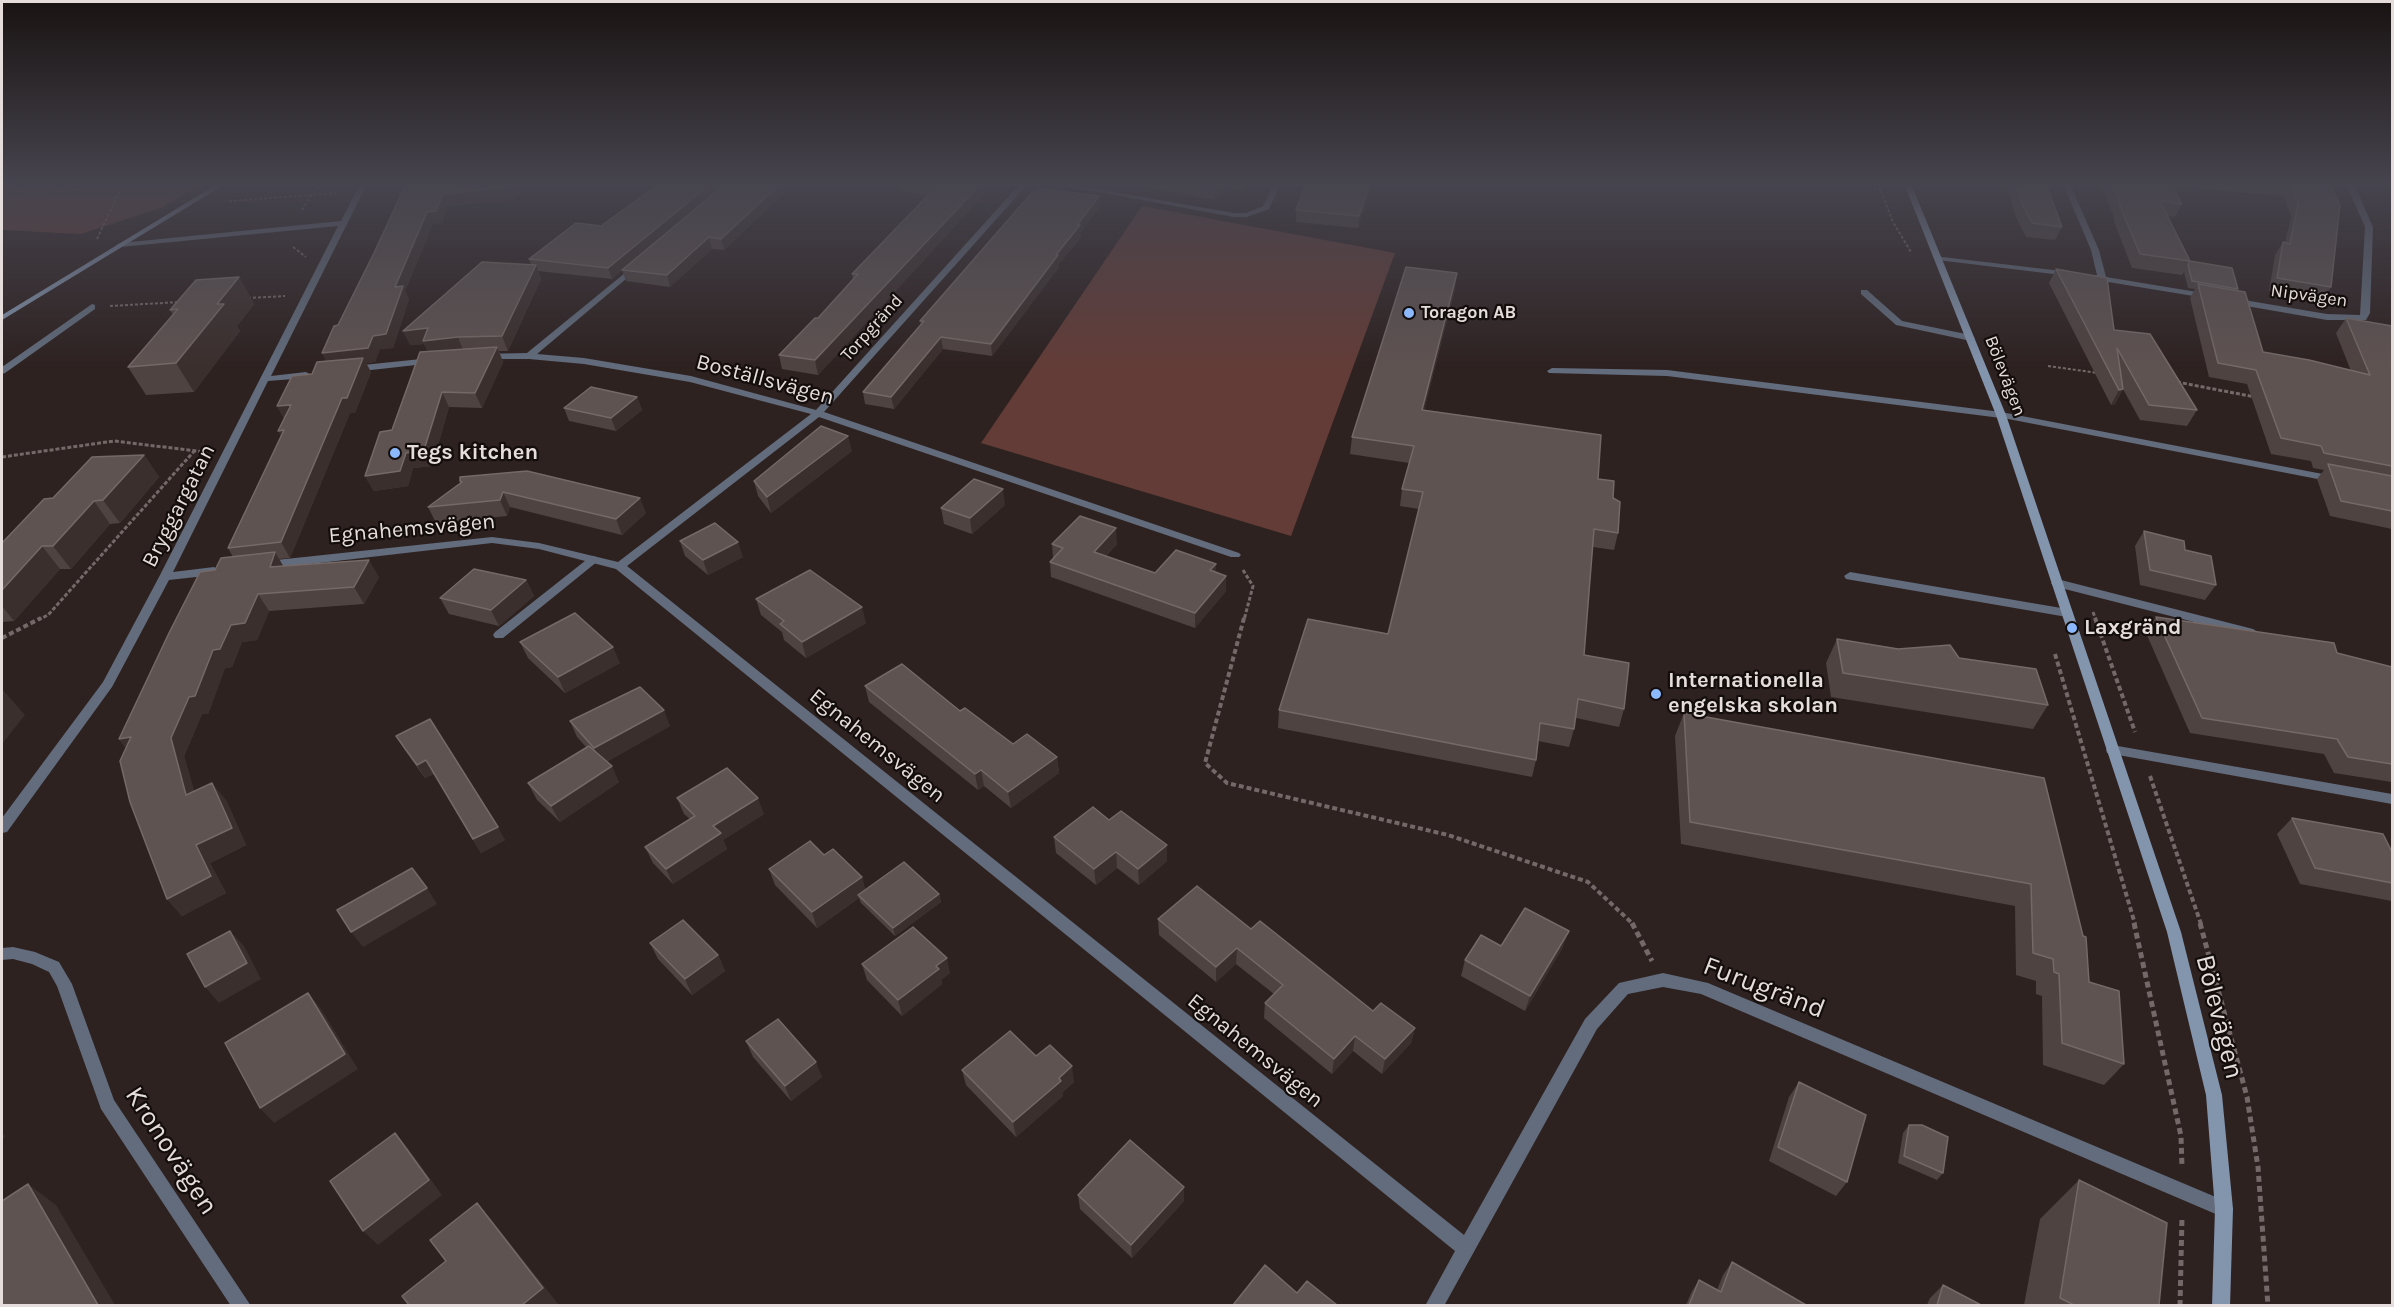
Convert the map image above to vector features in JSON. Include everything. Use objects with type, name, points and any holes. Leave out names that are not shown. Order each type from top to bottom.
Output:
[{"type":"street","points":[[2,318],[117,247]]},
{"type":"street","name":"Bryggargatan","points":[[2,828],[108,684],[165,577],[331,247]]},
{"type":"street","name":"Torpgränd","points":[[620,566],[818,413],[967,247]]},
{"type":"street","name":"Bölevägen","points":[[1933,247],[2001,415],[2174,932],[2214,1095],[2224,1209],[2221,1305]]},
{"type":"street","points":[[2094,247],[2102,278]]},
{"type":"street","name":"Nipvägen","points":[[2226,300],[2327,317],[2363,318],[2366,313],[2368,247]]},
{"type":"street","points":[[1937,258],[2102,278],[2214,297]]},
{"type":"street","points":[[529,356],[639,263]]},
{"type":"street","points":[[1864,292],[1899,323],[1971,338]]},
{"type":"street","points":[[2,371],[92,307]]},
{"type":"street","name":"Boställsvägen","points":[[474,357],[529,356],[606,364],[670,375],[818,413],[1235,555]]},
{"type":"street","points":[[347,370],[441,360]]},
{"type":"street","points":[[1552,371],[1667,373],[2001,415],[2338,480]]},
{"type":"street","points":[[265,379],[312,374]]},
{"type":"street","name":"Egnahemsvägen","points":[[247,567],[492,540],[515,541],[620,566],[1465,1248]]},
{"type":"street","points":[[499,635],[594,560]]},
{"type":"street","points":[[165,577],[224,570]]},
{"type":"street","points":[[1850,576],[2067,613]]},
{"type":"street","points":[[2057,583],[2268,637]]},
{"type":"street","points":[[2112,750],[2392,799]]},
{"type":"street","name":"Kronovägen","points":[[2,954],[13,953],[35,958],[54,967],[64,984],[107,1104],[242,1305]]},
{"type":"street","name":"Furugränd","points":[[1434,1305],[1591,1024],[1624,988],[1663,980],[1703,988],[2224,1209]]},
{"type":"path","points":[[291,247],[308,259]]},
{"type":"path","points":[[1908,247],[1914,258]]},
{"type":"path","points":[[243,298],[289,296],[284,306]]},
{"type":"path","points":[[92,307],[184,302]]},
{"type":"path","points":[[2048,366],[2103,373]]},
{"type":"path","points":[[2169,381],[2261,398]]},
{"type":"path","points":[[2,457],[114,441],[196,449],[206,452],[201,462]]},
{"type":"path","points":[[2,638],[48,615],[196,449]]},
{"type":"path","points":[[1235,555],[1253,586],[1205,763],[1227,783],[1448,835],[1588,882],[1632,922],[1663,980]]},
{"type":"path","points":[[2053,647],[2139,941],[2181,1136],[2180,1305]]},
{"type":"shaded area","points":[[1114,247],[1363,247],[1395,253],[1291,536],[981,443]]},
{"type":"building","points":[[377,247],[412,247],[395,287],[403,286],[386,334],[373,336],[368,348],[322,353],[334,326],[338,325]]},
{"type":"building","points":[[545,247],[634,247],[608,268],[529,259]]},
{"type":"building","points":[[650,247],[698,247],[667,275],[622,270]]},
{"type":"building","points":[[878,247],[922,247],[815,360],[779,355],[815,318],[818,318],[858,274],[852,274]]},
{"type":"building","points":[[985,247],[1062,247],[991,344],[941,337],[891,397],[863,392],[924,321],[920,321]]},
{"type":"building","points":[[2137,247],[2183,247],[2190,261],[2140,254]]},
{"type":"building","points":[[2282,247],[2335,247],[2331,287],[2277,278]]},
{"type":"building","points":[[2190,261],[2232,268],[2238,289],[2192,281],[2188,265]]},
{"type":"building","points":[[482,262],[536,265],[502,336],[423,341],[428,328],[403,331]]},
{"type":"building","points":[[1406,267],[1457,273],[1422,410],[1601,435],[1598,479],[1614,481],[1613,498],[1620,502],[1618,533],[1594,529],[1584,655],[1629,663],[1624,709],[1578,699],[1574,729],[1540,723],[1536,760],[1279,710],[1308,619],[1388,634],[1423,492],[1402,489],[1414,446],[1352,437]]},
{"type":"building","points":[[2056,269],[2107,278],[2114,330],[2150,334],[2197,410],[2149,405],[2117,348],[2123,389],[2119,390]]},
{"type":"building","points":[[239,277],[217,304],[224,304],[176,363],[128,367],[178,309],[170,310],[196,280]]},
{"type":"building","points":[[2198,284],[2245,292],[2263,352],[2309,360],[2370,375],[2346,318],[2392,326],[2392,466],[2324,453],[2321,446],[2281,438],[2256,370],[2218,363]]},
{"type":"building","points":[[497,347],[475,393],[442,392],[424,450],[406,453],[400,471],[365,476],[380,432],[392,430],[420,352]]},
{"type":"building","points":[[363,358],[347,398],[342,398],[281,542],[228,548],[284,430],[278,431],[291,405],[277,406],[292,376],[312,374],[317,362]]},
{"type":"building","points":[[591,387],[637,397],[611,418],[564,408]]},
{"type":"building","points":[[821,426],[848,436],[767,497],[754,481]]},
{"type":"building","points":[[144,455],[103,500],[94,501],[53,546],[42,546],[2,590],[2,543],[44,499],[53,498],[92,457]]},
{"type":"building","points":[[2328,464],[2392,476],[2392,511],[2341,501]]},
{"type":"building","points":[[527,471],[640,498],[616,519],[503,492],[500,500],[428,507],[462,482],[460,477]]},
{"type":"building","points":[[974,479],[1003,489],[970,518],[941,508]]},
{"type":"building","points":[[1080,516],[1116,528],[1094,552],[1155,573],[1176,550],[1216,564],[1210,570],[1226,576],[1195,613],[1050,562],[1063,548],[1052,544]]},
{"type":"building","points":[[715,523],[738,542],[703,560],[680,541]]},
{"type":"building","points":[[2144,531],[2184,541],[2185,550],[2211,556],[2216,585],[2150,570]]},
{"type":"building","points":[[275,552],[270,567],[369,560],[354,587],[258,594],[245,623],[231,625],[220,649],[213,650],[195,696],[189,697],[171,738],[186,795],[212,783],[232,828],[196,845],[211,876],[167,899],[130,802],[120,761],[131,737],[119,739],[200,572],[215,570],[221,558]]},
{"type":"building","points":[[474,569],[526,580],[491,610],[440,598]]},
{"type":"building","points":[[810,570],[862,607],[802,642],[780,624],[784,621],[756,599]]},
{"type":"building","points":[[575,613],[613,647],[558,677],[520,642]]},
{"type":"building","points":[[2156,617],[2334,643],[2337,653],[2392,667],[2392,764],[2348,757],[2337,739],[2202,718]]},
{"type":"building","points":[[1837,639],[1898,649],[1950,645],[1959,658],[2036,669],[2048,705],[1843,673]]},
{"type":"building","points":[[902,664],[960,711],[965,708],[1013,744],[1027,734],[1057,757],[1008,792],[981,770],[975,774],[865,686]]},
{"type":"building","points":[[640,687],[664,710],[594,748],[570,721]]},
{"type":"building","points":[[1684,713],[2044,778],[2083,936],[2086,937],[2089,982],[2119,991],[2124,1064],[2062,1043],[2059,974],[2054,972],[2053,959],[2033,953],[2031,884],[1690,822]]},
{"type":"building","points":[[430,719],[498,827],[473,839],[426,760],[417,765],[396,736]]},
{"type":"building","points":[[589,746],[612,766],[551,806],[528,783]]},
{"type":"building","points":[[727,768],[758,798],[713,826],[721,833],[666,869],[645,847],[695,816],[677,798]]},
{"type":"building","points":[[1093,807],[1109,820],[1121,811],[1167,845],[1138,869],[1116,852],[1094,869],[1054,837]]},
{"type":"building","points":[[2292,818],[2383,834],[2392,852],[2392,883],[2315,868]]},
{"type":"building","points":[[810,841],[824,855],[833,849],[862,877],[812,912],[769,869]]},
{"type":"building","points":[[904,862],[939,894],[893,928],[858,895]]},
{"type":"building","points":[[412,868],[427,888],[351,932],[337,910]]},
{"type":"building","points":[[1197,886],[1251,929],[1260,921],[1373,1011],[1381,1003],[1415,1028],[1385,1059],[1355,1036],[1334,1059],[1265,1003],[1283,985],[1237,948],[1216,967],[1158,919]]},
{"type":"building","points":[[1525,908],[1569,931],[1530,996],[1465,960],[1481,935],[1501,946]]},
{"type":"building","points":[[683,920],[718,955],[685,979],[650,943]]},
{"type":"building","points":[[913,927],[947,958],[936,966],[939,969],[898,1000],[862,964]]},
{"type":"building","points":[[230,931],[247,963],[205,987],[187,954]]},
{"type":"building","points":[[308,993],[345,1054],[260,1108],[225,1043]]},
{"type":"building","points":[[778,1019],[816,1062],[785,1086],[746,1041]]},
{"type":"building","points":[[1010,1031],[1036,1056],[1050,1045],[1072,1066],[1059,1078],[1061,1081],[1013,1122],[962,1070]]},
{"type":"building","points":[[1799,1082],[1866,1115],[1847,1182],[1778,1147]]},
{"type":"building","points":[[1909,1125],[1922,1125],[1948,1137],[1943,1173],[1904,1156]]},
{"type":"building","points":[[395,1133],[429,1180],[363,1231],[330,1181]]},
{"type":"building","points":[[1130,1140],[1184,1187],[1131,1245],[1078,1195]]},
{"type":"building","points":[[2079,1180],[2167,1223],[2159,1305],[2074,1305],[2060,1298]]},
{"type":"building","points":[[28,1184],[98,1305],[2,1305],[2,1201]]},
{"type":"building","points":[[477,1203],[543,1288],[522,1305],[409,1305],[402,1296],[446,1261],[430,1240]]},
{"type":"building","points":[[1732,1262],[1806,1305],[1689,1305],[1699,1280],[1721,1292]]},
{"type":"building","points":[[1265,1265],[1297,1293],[1307,1281],[1337,1305],[1233,1305]]},
{"type":"building","points":[[1943,1285],[1981,1305],[1937,1305]]},
{"type":"place","name":"Toragon AB","points":[[1409,313]]},
{"type":"place","name":"Tegs kitchen","points":[[395,453]]},
{"type":"place","name":"Laxgränd","points":[[2072,628]]},
{"type":"place","name":"Internationella engelska skolan","points":[[1656,694]]}]
